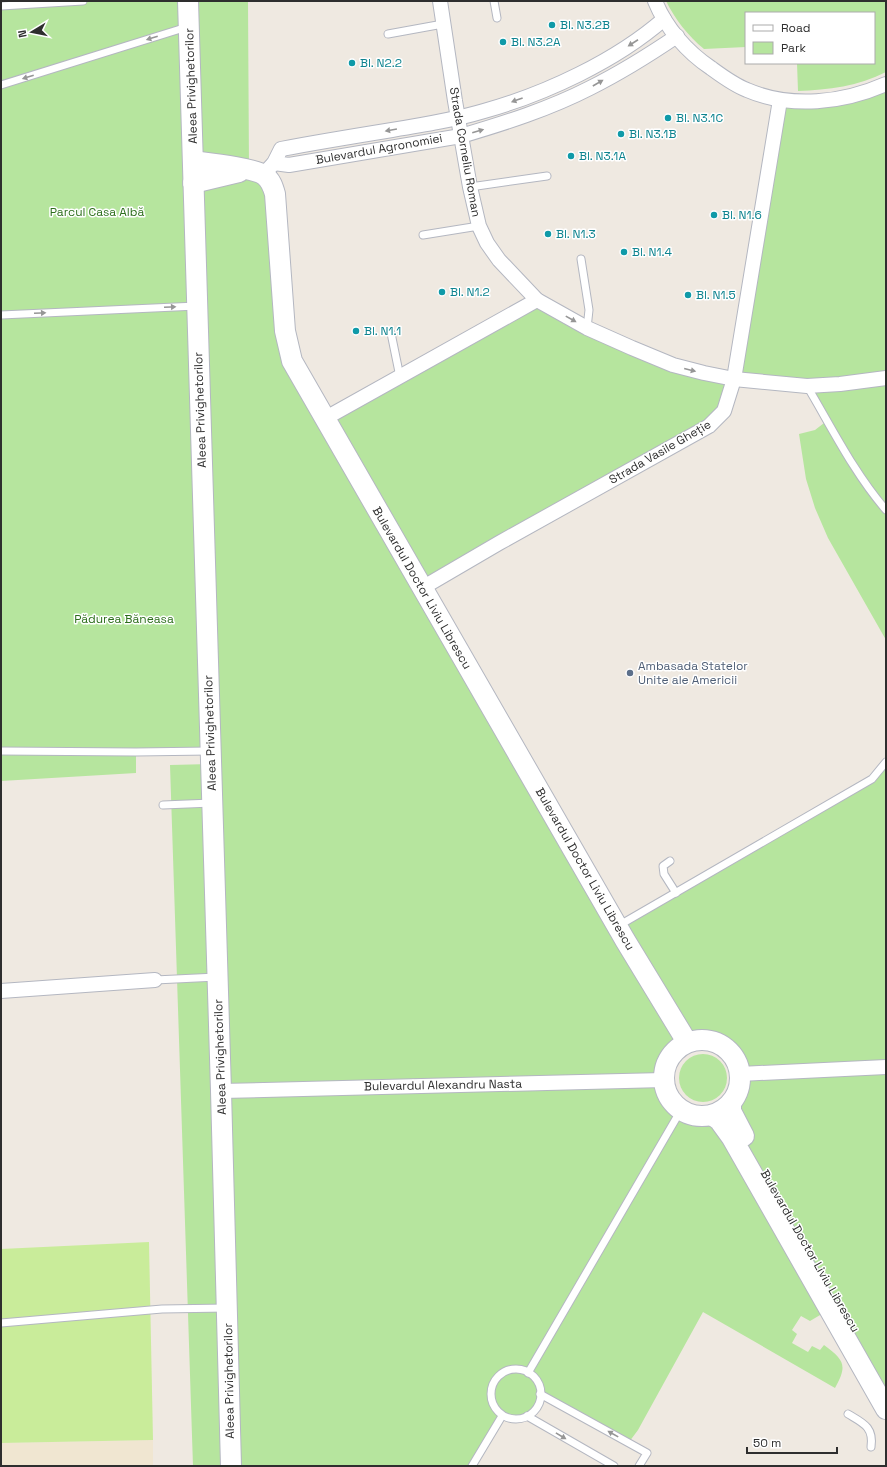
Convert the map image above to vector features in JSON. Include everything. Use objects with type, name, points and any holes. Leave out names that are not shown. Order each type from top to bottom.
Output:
[{"type":"street","name":"Aleea Privighetorilor","points":[[188,1],[231,1466]]},
{"type":"street","name":"Strada Corneliu Roman","points":[[440,1],[461,136],[478,226],[487,243],[499,260],[536,300],[587,328],[673,366],[734,380],[808,386],[840,384],[886,378]]},
{"type":"street","points":[[655,1],[664,20],[686,48],[727,80],[747,90],[780,100],[793,102],[831,100],[873,90],[886,84]]},
{"type":"street","name":"Bulevardul Agronomiei","points":[[262,169],[281,148],[458,118],[508,104],[580,74],[634,43],[664,20]]},
{"type":"street","name":"Bulevardul Agronomiei","points":[[262,169],[461,136],[512,120],[558,103],[591,88],[677,36]]},
{"type":"street","name":"Strada Vasile Gheție","points":[[422,588],[499,543],[709,426],[724,411],[734,380],[780,100]]},
{"type":"street","points":[[193,161],[262,169]]},
{"type":"street","points":[[193,183],[262,169]]},
{"type":"street","name":"Bulevardul Doctor Liviu Librescu","points":[[262,169],[272,184],[275,194],[285,331],[292,361],[324,419],[618,926],[687,1042]]},
{"type":"street","points":[[324,419],[536,300]]},
{"type":"street","points":[[1,991],[155,980]]},
{"type":"street","points":[[698,1040],[708,1040],[721,1044],[730,1051],[736,1060],[740,1074],[739,1087],[736,1096],[724,1109],[712,1115],[698,1116],[681,1110],[670,1099],[664,1080],[666,1064],[673,1054],[679,1047],[687,1042],[698,1040]]},
{"type":"street","points":[[740,1074],[886,1067]]},
{"type":"street","name":"Bulevardul Alexandru Nasta","points":[[221,1091],[664,1080]]},
{"type":"street","name":"Bulevardul Doctor Liviu Librescu","points":[[731,1103],[731,1111],[734,1118],[867,1352],[884,1406]]},
{"type":"street","name":"Bulevardul Doctor Liviu Librescu","points":[[712,1115],[719,1120],[732,1138],[884,1406]]},
{"type":"lane","points":[[1,6],[9,3],[83,1]]},
{"type":"lane","points":[[494,1],[496,18]]},
{"type":"lane","points":[[388,34],[443,24]]},
{"type":"lane","points":[[1,85],[189,26]]},
{"type":"lane","points":[[470,187],[547,176]]},
{"type":"lane","points":[[423,235],[478,226]]},
{"type":"lane","points":[[580,259],[589,310],[587,328]]},
{"type":"lane","points":[[1,315],[197,306]]},
{"type":"lane","points":[[391,333],[400,377]]},
{"type":"lane","points":[[808,386],[841,444],[878,501],[886,510]]},
{"type":"lane","points":[[1,750],[136,752],[210,751]]},
{"type":"lane","points":[[618,926],[872,779],[886,762]]},
{"type":"lane","points":[[163,805],[212,803]]},
{"type":"lane","points":[[670,860],[663,866],[664,874],[676,893]]},
{"type":"lane","points":[[155,980],[217,977]]},
{"type":"lane","points":[[528,1373],[681,1110]]},
{"type":"lane","points":[[1,1323],[162,1309],[227,1308]]},
{"type":"lane","points":[[511,1370],[519,1370],[528,1373],[538,1383],[540,1394],[536,1409],[528,1416],[516,1419],[502,1416],[495,1408],[492,1400],[492,1387],[502,1373],[511,1370]]},
{"type":"lane","points":[[540,1394],[647,1453],[639,1466]]},
{"type":"lane","points":[[848,1414],[864,1424],[871,1432],[871,1447]]},
{"type":"lane","points":[[472,1466],[502,1416]]},
{"type":"lane","points":[[528,1416],[614,1466]]},
{"type":"shaded area","points":[[153,1440],[153,1466],[1,1466],[1,1443]]},
{"type":"green space","points":[[1,1],[248,1],[249,170],[263,175],[285,331],[324,419],[537,300],[587,328],[734,379],[780,100],[793,102],[886,84],[886,640],[828,538],[815,508],[806,479],[799,434],[815,430],[828,420],[807,386],[734,380],[724,411],[422,588],[618,926],[872,779],[886,762],[886,1389],[837,1305],[810,1321],[801,1316],[792,1330],[797,1334],[792,1343],[808,1352],[812,1346],[820,1350],[824,1345],[840,1359],[843,1368],[842,1374],[835,1388],[703,1312],[638,1430],[629,1442],[540,1394],[539,1402],[536,1408],[528,1416],[516,1419],[502,1416],[472,1466],[193,1466],[170,765],[211,764],[210,752],[136,753],[136,773],[1,781]],"holes":[[[693,1041],[706,1041],[721,1045],[733,1055],[740,1069],[740,1083],[736,1096],[718,1113],[701,1116],[690,1114],[679,1109],[675,1105],[666,1091],[664,1075],[669,1060],[679,1048]]]},
{"type":"green space","points":[[666,1],[886,1],[886,72],[854,84],[821,90],[798,91],[797,64],[875,64],[875,12],[745,12],[745,47],[704,49],[682,27]]},
{"type":"green space","points":[[698,1054],[708,1054],[717,1058],[723,1064],[726,1069],[726,1087],[717,1098],[708,1102],[698,1102],[689,1098],[683,1092],[679,1083],[679,1073],[683,1064],[689,1058]]},
{"type":"green space","points":[[149,1242],[153,1440],[1,1443],[1,1249]]},
{"type":"place","name":"Bl. N3.2B","points":[[552,25]]},
{"type":"place","name":"Bl. N3.2A","points":[[503,42]]},
{"type":"place","name":"Bl. N2.2","points":[[352,63]]},
{"type":"place","name":"Bl. N3.1C","points":[[668,118]]},
{"type":"place","name":"Bl. N3.1B","points":[[621,134]]},
{"type":"place","name":"Bl. N3.1A","points":[[571,156]]},
{"type":"place","name":"Bl. N1.6","points":[[714,215]]},
{"type":"place","name":"Bl. N1.3","points":[[548,234]]},
{"type":"place","name":"Bl. N1.4","points":[[624,252]]},
{"type":"place","name":"Bl. N1.2","points":[[442,292]]},
{"type":"place","name":"Bl. N1.5","points":[[688,295]]},
{"type":"place","name":"Bl. N1.1","points":[[356,331]]},
{"type":"place","name":"Ambasada Statelor Unite ale Americii","points":[[630,673]]},
{"type":"park label","name":"Parcul Casa Albă","points":[[97,212]]},
{"type":"park label","name":"Pădurea Băneasa","points":[[124,619]]}]
